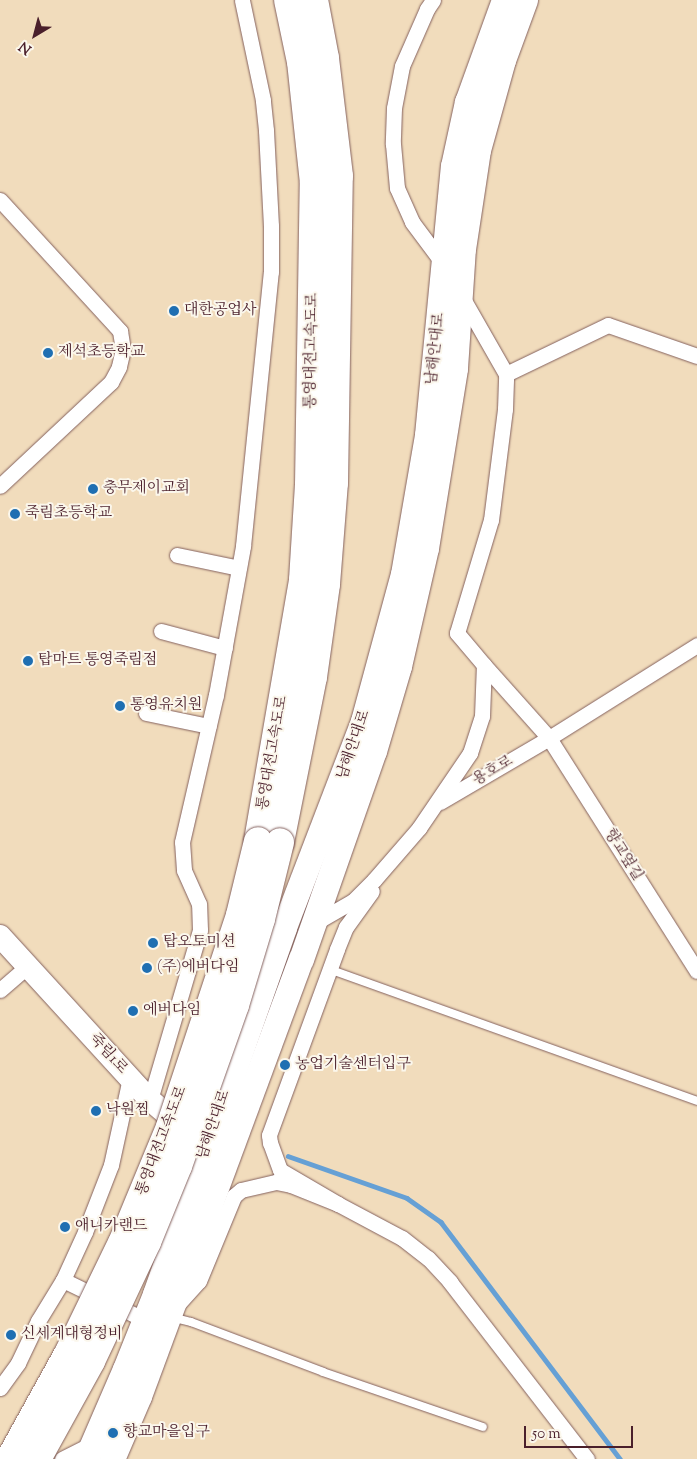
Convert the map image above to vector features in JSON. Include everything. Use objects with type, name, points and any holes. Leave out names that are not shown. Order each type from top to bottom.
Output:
[{"type":"highway","name":"통영대전고속도로","points":[[37,1459],[92,1361],[147,1242],[178,1166],[235,1005],[261,919],[269,842],[303,580],[309,485],[314,183],[301,62],[288,0]]},
{"type":"highway","name":"통영대전고속도로","points":[[10,1459],[68,1354],[118,1251],[170,1127],[213,1003],[240,915],[269,842],[313,677],[326,584],[334,483],[339,305],[339,176],[325,58],[314,0]]},
{"type":"main road","name":"남해안대로","points":[[112,1459],[139,1396],[155,1318],[154,1294],[284,927],[363,721],[403,574],[427,435],[453,166],[467,102],[504,0]]},
{"type":"main road","name":"남해안대로","points":[[89,1451],[125,1369],[155,1318],[229,1156],[374,751],[414,608],[426,548],[455,368],[463,249],[478,150],[502,60],[525,0]]},
{"type":"street","points":[[150,1100],[200,930],[199,904],[184,870],[182,842],[225,648],[239,568],[256,439],[271,254],[269,165],[264,107],[242,0]]},
{"type":"street","points":[[433,0],[426,9],[402,66],[394,108],[393,144],[397,188],[412,222],[444,265]]},
{"type":"street","points":[[0,200],[120,332],[124,349],[119,367],[111,382],[0,486]]},
{"type":"street","points":[[461,296],[506,374],[608,324],[697,356]]},
{"type":"street","name":"향교옆길","points":[[506,374],[505,410],[491,520],[457,633],[549,738],[697,971]]},
{"type":"street","points":[[177,555],[239,568]]},
{"type":"street","points":[[162,631],[225,648]]},
{"type":"street","name":"용호로","points":[[313,924],[353,901],[395,856],[437,804],[549,738],[697,645]]},
{"type":"street","points":[[437,804],[470,753],[482,716],[484,665]]},
{"type":"street","points":[[146,713],[209,726]]},
{"type":"street","points":[[395,856],[346,927],[269,1135],[270,1143],[280,1170],[402,1238],[428,1258],[450,1282],[587,1459]]},
{"type":"street","name":"죽림1로","points":[[0,936],[150,1100],[206,1145],[229,1156]]},
{"type":"street","points":[[0,990],[28,966]]},
{"type":"street","points":[[0,1388],[18,1363],[38,1322],[63,1280],[111,1165],[130,1078]]},
{"type":"street","points":[[63,1280],[155,1318],[200,1281],[234,1196],[241,1190],[276,1182],[290,1185],[338,1204]]},
{"type":"street","points":[[0,1449],[16,1459]]},
{"type":"street","points":[[62,1459],[89,1451]]},
{"type":"lane","points":[[329,969],[697,1101]]},
{"type":"lane","points":[[155,1318],[191,1322],[323,1372],[466,1420],[483,1428]]},
{"type":"waterway","points":[[288,1156],[407,1198],[441,1222],[620,1459]]},
{"type":"place","name":"대한공업사","points":[[174,311]]},
{"type":"place","name":"제석초등학교","points":[[48,353]]},
{"type":"place","name":"충무제이교회","points":[[93,489]]},
{"type":"place","name":"죽림초등학교","points":[[15,514]]},
{"type":"place","name":"탑마트 통영죽림점","points":[[28,661]]},
{"type":"place","name":"통영유치원","points":[[120,706]]},
{"type":"place","name":"탑오토미션","points":[[153,943]]},
{"type":"place","name":"(주)에버다임","points":[[147,968]]},
{"type":"place","name":"에버다임","points":[[133,1011]]},
{"type":"place","name":"농업기술센터입구","points":[[285,1065]]},
{"type":"place","name":"낙원찜","points":[[96,1111]]},
{"type":"place","name":"애니카랜드","points":[[65,1227]]},
{"type":"place","name":"신세계대형정비","points":[[11,1335]]},
{"type":"place","name":"향교마을입구","points":[[113,1433]]}]
